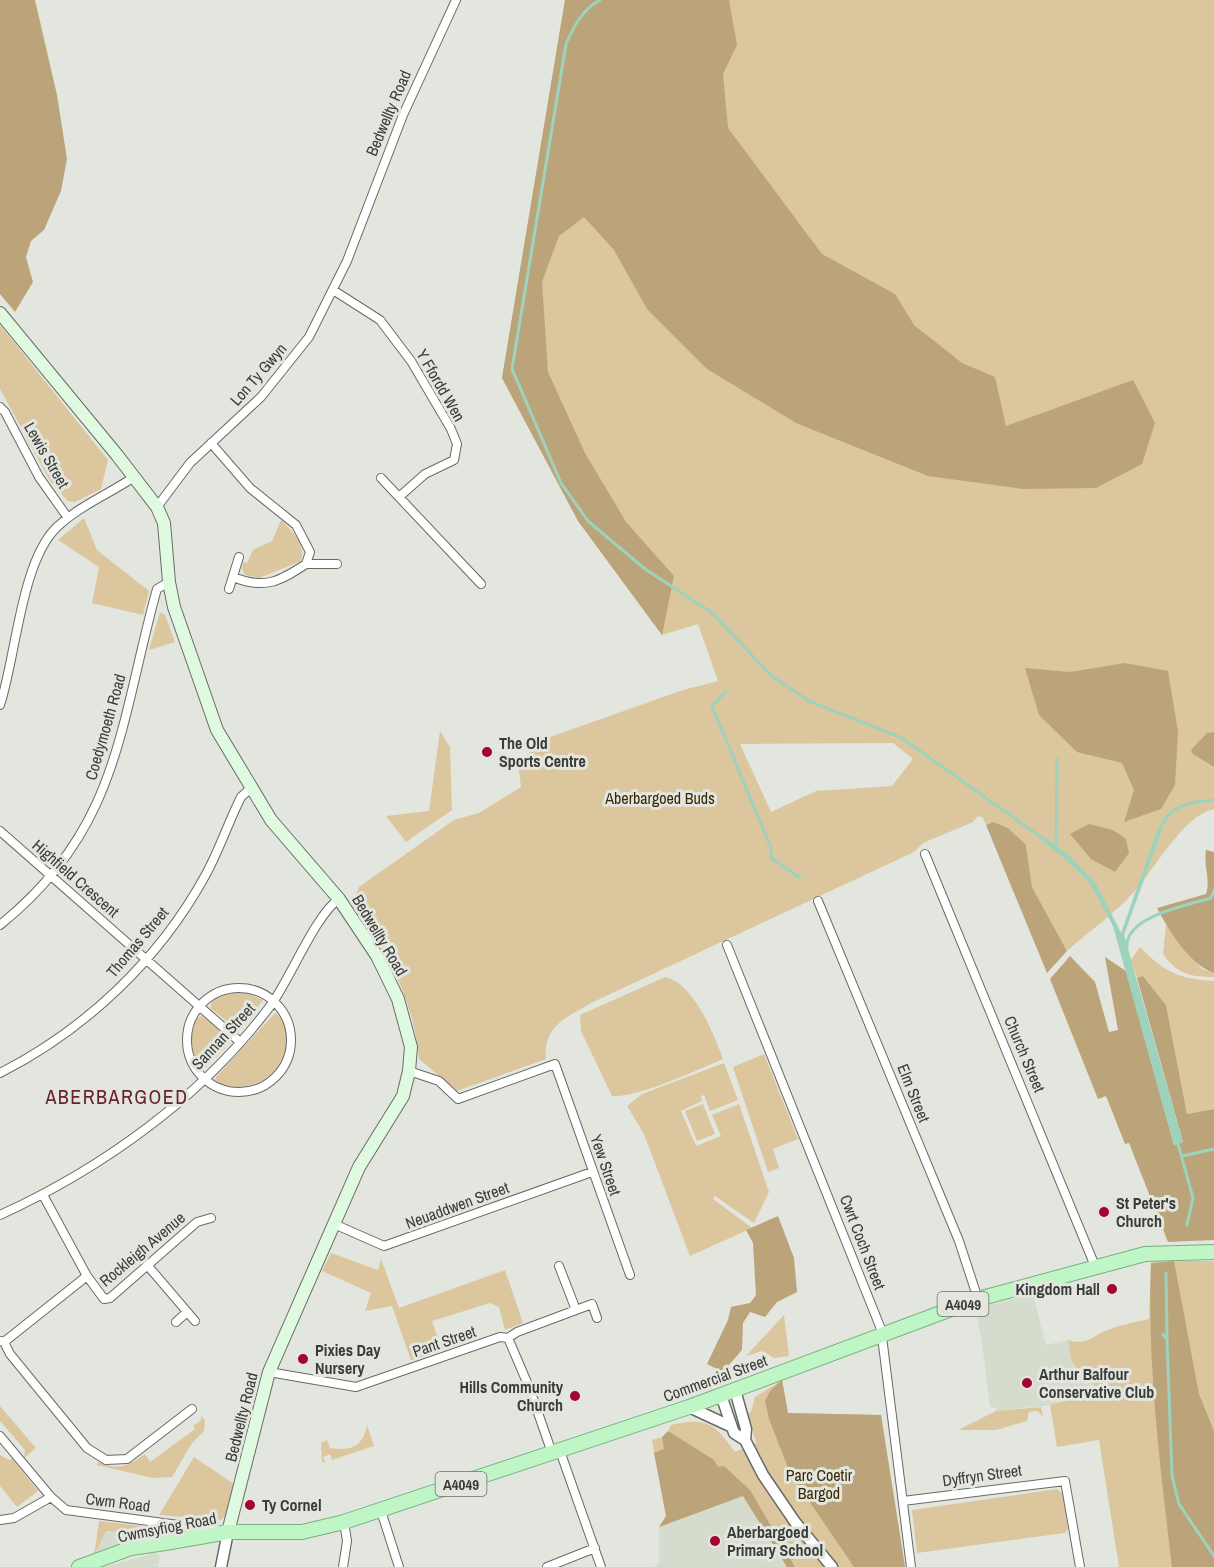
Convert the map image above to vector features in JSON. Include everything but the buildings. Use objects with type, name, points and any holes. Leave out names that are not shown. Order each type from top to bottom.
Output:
[{"type":"main road","points":[[0,313],[157,507]]},
{"type":"main road","name":"Bedwellty Road","points":[[157,507],[164,523],[169,582],[174,607],[217,730],[272,820],[339,898],[377,956],[398,999],[411,1047],[409,1071],[403,1096],[359,1167],[269,1372],[228,1532]]},
{"type":"main road","name":"Commercial Street","points":[[228,1532],[302,1532],[344,1522],[556,1452],[641,1421],[689,1407],[797,1364],[978,1299],[1095,1266],[1153,1253],[1214,1252]]},
{"type":"main road","name":"Cwmsyfiog Road","points":[[79,1567],[131,1548],[228,1532]]},
{"type":"street","name":"Bedwellty Road","points":[[355,240],[402,115],[456,0]]},
{"type":"street","name":"Lon Ty Gwyn","points":[[157,507],[190,463],[261,397],[288,365],[309,336],[355,240]]},
{"type":"street","name":"Y Ffordd Wen","points":[[333,290],[380,320],[389,330],[411,361],[457,444],[454,460],[425,474],[399,497]]},
{"type":"street","name":"Lewis Street","points":[[0,406],[6,412],[39,477],[68,518]]},
{"type":"street","points":[[211,443],[250,488],[296,525],[310,552],[306,564]]},
{"type":"street","points":[[0,705],[32,571],[45,542],[68,518],[134,477]]},
{"type":"street","points":[[381,478],[481,584]]},
{"type":"street","points":[[229,589],[239,557]]},
{"type":"street","points":[[233,577],[265,585],[287,576],[306,564],[337,564]]},
{"type":"street","name":"Coedymoeth Road","points":[[0,925],[28,902],[51,876],[93,814],[110,775],[122,736],[157,589],[169,582]]},
{"type":"street","name":"Thomas Street","points":[[0,1073],[77,1024],[113,995],[146,959],[205,877],[239,801],[251,788]]},
{"type":"street","name":"Highfield Crescent","points":[[0,831],[240,1042]]},
{"type":"street","name":"Church Street","points":[[925,854],[1095,1266]]},
{"type":"street","name":"Sannan Street","points":[[0,1215],[70,1180],[142,1131],[205,1078],[240,1042],[273,1002],[323,914],[339,898]]},
{"type":"street","name":"Elm Street","points":[[818,900],[959,1241],[978,1299]]},
{"type":"street","name":"Cwrt Coch Street","points":[[727,945],[862,1278],[881,1335],[911,1567]]},
{"type":"street","points":[[245,988],[261,993],[273,1002],[284,1016],[290,1030],[289,1053],[279,1074],[252,1091],[236,1092],[220,1089],[205,1078],[192,1061],[187,1037],[191,1019],[200,1006],[213,995],[227,989],[245,988]]},
{"type":"street","name":"Yew Street","points":[[409,1071],[439,1081],[458,1099],[555,1064],[630,1275]]},
{"type":"street","name":"Neuaddwen Street","points":[[334,1224],[384,1246],[592,1172]]},
{"type":"street","name":"Rockleigh Avenue","points":[[44,1195],[87,1276],[104,1299],[110,1298],[197,1222],[211,1218]]},
{"type":"street","points":[[148,1266],[195,1321]]},
{"type":"street","points":[[559,1266],[576,1310],[592,1304],[597,1318]]},
{"type":"street","points":[[87,1276],[2,1341],[10,1354],[87,1448],[106,1460],[127,1460],[192,1409]]},
{"type":"street","name":"Pant Street","points":[[269,1372],[356,1387],[500,1337],[508,1338],[517,1332],[576,1310]]},
{"type":"street","points":[[176,1322],[187,1312]]},
{"type":"street","points":[[508,1338],[526,1377],[601,1567]]},
{"type":"street","points":[[735,1390],[746,1429],[745,1440]]},
{"type":"street","points":[[721,1395],[734,1433],[745,1440],[763,1475],[795,1522],[832,1567]]},
{"type":"street","points":[[689,1407],[730,1425]]},
{"type":"street","name":"Cwm Road","points":[[0,1437],[51,1497],[71,1511],[228,1532]]},
{"type":"street","name":"Dyffryn Street","points":[[903,1501],[1065,1481],[1080,1567]]},
{"type":"street","points":[[0,1520],[14,1518],[51,1497]]},
{"type":"street","points":[[381,1511],[399,1567]]},
{"type":"street","points":[[343,1567],[347,1541],[344,1522]]},
{"type":"street","name":"Bedwellty Road","points":[[221,1567],[228,1532]]},
{"type":"street","points":[[547,1567],[595,1548]]},
{"type":"shaded area","points":[[1158,828],[1162,830],[1124,935],[1183,1142],[1174,1145],[1113,926],[1091,885],[1063,857],[1041,840],[1043,836],[1069,855],[1097,885],[1121,933]]},
{"type":"shaded area","points":[[1033,1294],[1046,1345],[1068,1340],[1071,1359],[1090,1373],[1096,1393],[1050,1405],[996,1411],[996,1408],[990,1407],[981,1335],[975,1309]]},
{"type":"shaded area","name":"Aberbargoed Primary School","points":[[743,1496],[787,1567],[653,1567],[659,1563],[659,1527]]},
{"type":"shaded area","points":[[106,1531],[151,1533],[150,1539],[94,1556]]},
{"type":"shaded area","points":[[155,1553],[160,1555],[158,1567],[104,1567]]},
{"type":"green space","points":[[0,0],[35,0],[57,95],[67,159],[61,191],[44,230],[31,241],[26,257],[33,282],[15,312],[0,294]]},
{"type":"green space","name":"Aberbargoed Buds","points":[[565,0],[1214,0],[1214,809],[1202,813],[1180,832],[1125,902],[1067,951],[1032,887],[1026,845],[993,822],[986,825],[983,818],[978,816],[973,822],[923,843],[914,852],[591,1003],[558,1024],[552,1031],[548,1038],[546,1059],[457,1091],[419,1059],[412,1018],[405,997],[388,958],[355,904],[355,896],[359,887],[454,820],[479,813],[521,787],[518,763],[529,753],[536,742],[683,690],[718,681],[698,624],[662,635],[578,521],[502,378]],"holes":[[[893,743],[913,759],[892,786],[816,791],[771,812],[740,744]]]},
{"type":"green space","points":[[565,0],[729,0],[737,45],[723,74],[728,128],[822,254],[895,294],[914,325],[962,363],[995,377],[1006,426],[1133,380],[1155,423],[1142,464],[1096,488],[1023,489],[928,476],[796,423],[707,369],[647,309],[614,250],[584,217],[559,236],[542,282],[548,372],[585,453],[626,522],[674,576],[662,635],[578,521],[502,378]]},
{"type":"green space","points":[[0,325],[108,460],[101,489],[75,502],[68,501],[50,481],[0,389]]},
{"type":"green space","points":[[84,518],[97,550],[149,591],[143,615],[92,603],[99,567],[58,540]]},
{"type":"green space","points":[[281,520],[300,543],[301,561],[259,578],[245,575],[242,569],[243,562],[247,563],[253,550],[272,541]]},
{"type":"green space","points":[[160,612],[165,615],[175,642],[149,650]]},
{"type":"green space","points":[[1125,663],[1168,671],[1178,732],[1175,785],[1161,809],[1124,822],[1134,790],[1122,763],[1077,752],[1039,715],[1025,668],[1070,672]]},
{"type":"green space","points":[[440,731],[450,747],[452,810],[406,842],[386,816],[429,811]]},
{"type":"green space","points":[[1214,732],[1214,767],[1193,754],[1191,750],[1207,733]]},
{"type":"green space","points":[[993,822],[1008,828],[1026,845],[1032,887],[1067,951],[1047,973],[986,825]]},
{"type":"green space","points":[[1089,824],[1113,830],[1126,839],[1129,853],[1115,872],[1091,859],[1070,834]]},
{"type":"green space","points":[[1206,850],[1214,852],[1214,973],[1205,969],[1189,955],[1174,937],[1157,908],[1206,894],[1208,883]]},
{"type":"green space","points":[[1166,925],[1202,969],[1214,973],[1214,977],[1185,973],[1168,961],[1163,954]]},
{"type":"green space","points":[[1140,947],[1157,963],[1173,973],[1214,981],[1214,1109],[1187,1114],[1166,1005],[1143,976],[1137,978],[1131,960]]},
{"type":"green space","points":[[1070,956],[1095,982],[1109,1032],[1118,1030],[1105,957],[1126,971],[1174,1145],[1183,1142],[1137,978],[1143,976],[1166,1005],[1187,1114],[1214,1109],[1214,1240],[1168,1242],[1129,1143],[1125,1144],[1106,1096],[1098,1099],[1050,979]]},
{"type":"green space","points":[[665,977],[675,981],[694,999],[702,1011],[723,1059],[652,1088],[612,1096],[581,1031],[580,1015]]},
{"type":"green space","points":[[232,992],[245,992],[263,1000],[242,1028],[233,1026],[210,1008],[212,1001]]},
{"type":"green space","points":[[275,1013],[284,1023],[288,1036],[286,1050],[280,1064],[270,1076],[255,1084],[237,1087],[217,1083],[215,1078]]},
{"type":"green space","points":[[201,1016],[218,1029],[225,1043],[225,1048],[204,1069],[197,1065],[191,1040],[196,1019]]},
{"type":"green space","points":[[764,1054],[798,1139],[773,1149],[779,1168],[768,1172],[733,1067]]},
{"type":"green space","points":[[724,1063],[738,1100],[710,1111],[704,1095],[701,1096],[702,1101],[681,1111],[696,1146],[721,1136],[712,1115],[739,1104],[769,1192],[754,1223],[715,1196],[713,1199],[752,1228],[690,1256],[644,1134],[627,1106],[642,1094]]},
{"type":"green space","points":[[703,1104],[715,1134],[697,1141],[685,1111]]},
{"type":"green space","points":[[778,1216],[794,1258],[797,1292],[777,1302],[765,1317],[750,1312],[743,1323],[742,1350],[723,1372],[707,1364],[728,1320],[731,1307],[750,1303],[756,1295],[753,1243],[746,1230]]},
{"type":"green space","points":[[331,1253],[378,1270],[381,1259],[399,1308],[505,1270],[523,1323],[505,1330],[499,1307],[490,1303],[432,1321],[442,1351],[411,1360],[392,1306],[365,1311],[371,1293],[322,1271]]},
{"type":"green space","points":[[1174,1261],[1199,1394],[1214,1431],[1214,1567],[1172,1567],[1156,1415],[1150,1301],[1151,1263]]},
{"type":"green space","points":[[1214,1261],[1214,1567],[1119,1567],[1099,1440],[1057,1447],[1050,1405],[1096,1392],[1090,1373],[1080,1374],[1071,1359],[1068,1340],[1080,1342],[1089,1340],[1112,1328],[1149,1319],[1151,1263]]},
{"type":"green space","points":[[784,1315],[789,1356],[774,1358],[763,1351],[746,1356]]},
{"type":"green space","name":"Parc Coetir Bargod","points":[[782,1380],[788,1413],[881,1415],[905,1567],[787,1567],[743,1496],[659,1527],[666,1516],[652,1440],[666,1436],[671,1425],[702,1422],[721,1434],[735,1452],[756,1443],[748,1413],[751,1412],[755,1397]]},
{"type":"green space","points":[[782,1380],[788,1413],[881,1415],[905,1567],[854,1567],[790,1473],[769,1419],[765,1401],[770,1391]]},
{"type":"green space","points":[[0,1406],[36,1448],[24,1458],[25,1450],[0,1421]]},
{"type":"green space","points":[[1041,1407],[1043,1417],[1037,1411],[1029,1412],[1027,1421],[996,1430],[958,1430],[996,1411]]},
{"type":"green space","points":[[201,1416],[205,1420],[204,1431],[192,1443],[172,1477],[153,1478],[97,1465],[98,1462],[117,1467],[123,1466],[145,1454],[150,1462],[195,1429],[193,1426],[201,1420]]},
{"type":"green space","points":[[367,1425],[374,1446],[332,1460],[330,1454],[323,1457],[325,1463],[322,1462],[321,1443],[327,1440],[330,1448],[350,1448],[359,1443]]},
{"type":"green space","points":[[668,1431],[714,1460],[718,1467],[724,1466],[750,1490],[795,1567],[787,1567],[743,1496],[659,1527],[666,1516],[654,1453],[664,1449],[662,1437]]},
{"type":"green space","points":[[0,1455],[9,1460],[12,1458],[38,1491],[17,1507],[0,1486]]},
{"type":"green space","points":[[194,1457],[234,1484],[226,1515],[221,1520],[159,1515]]},
{"type":"green space","points":[[1057,1489],[1063,1494],[1068,1529],[1065,1533],[917,1553],[912,1510]]},
{"type":"green space","points":[[99,1521],[159,1528],[151,1533],[106,1531],[94,1556]]},
{"type":"waterway","points":[[600,0],[583,14],[566,44],[512,369],[561,483],[588,521],[645,569],[711,612],[773,677],[809,701],[902,738],[1045,840]]},
{"type":"waterway","points":[[726,691],[712,706],[771,848],[771,858],[800,878]]},
{"type":"waterway","points":[[1056,847],[1057,759]]},
{"type":"waterway","points":[[1159,832],[1168,816],[1180,807],[1214,800]]},
{"type":"waterway","points":[[1127,947],[1129,936],[1136,927],[1174,908],[1211,898],[1214,890]]},
{"type":"waterway","points":[[1177,1140],[1193,1198],[1187,1225]]},
{"type":"waterway","points":[[1182,1156],[1214,1149]]},
{"type":"waterway","points":[[1166,1273],[1167,1338]]},
{"type":"waterway","points":[[1163,1334],[1167,1340],[1172,1476],[1179,1504],[1214,1556]]},
{"type":"place","name":"The Old Sports Centre","points":[[487,752]]},
{"type":"place","name":"St Peter's Church","points":[[1104,1212]]},
{"type":"place","name":"Kingdom Hall","points":[[1112,1289]]},
{"type":"place","name":"Pixies Day Nursery","points":[[303,1359]]},
{"type":"place","name":"Arthur Balfour Conservative Club","points":[[1027,1383]]},
{"type":"place","name":"Hills Community Church","points":[[575,1396]]},
{"type":"place","name":"Ty Cornel","points":[[250,1505]]},
{"type":"place","name":"Aberbargoed Primary School","points":[[715,1541]]},
{"type":"district","name":"ABERBARGOED","points":[[117,1096]]}]
